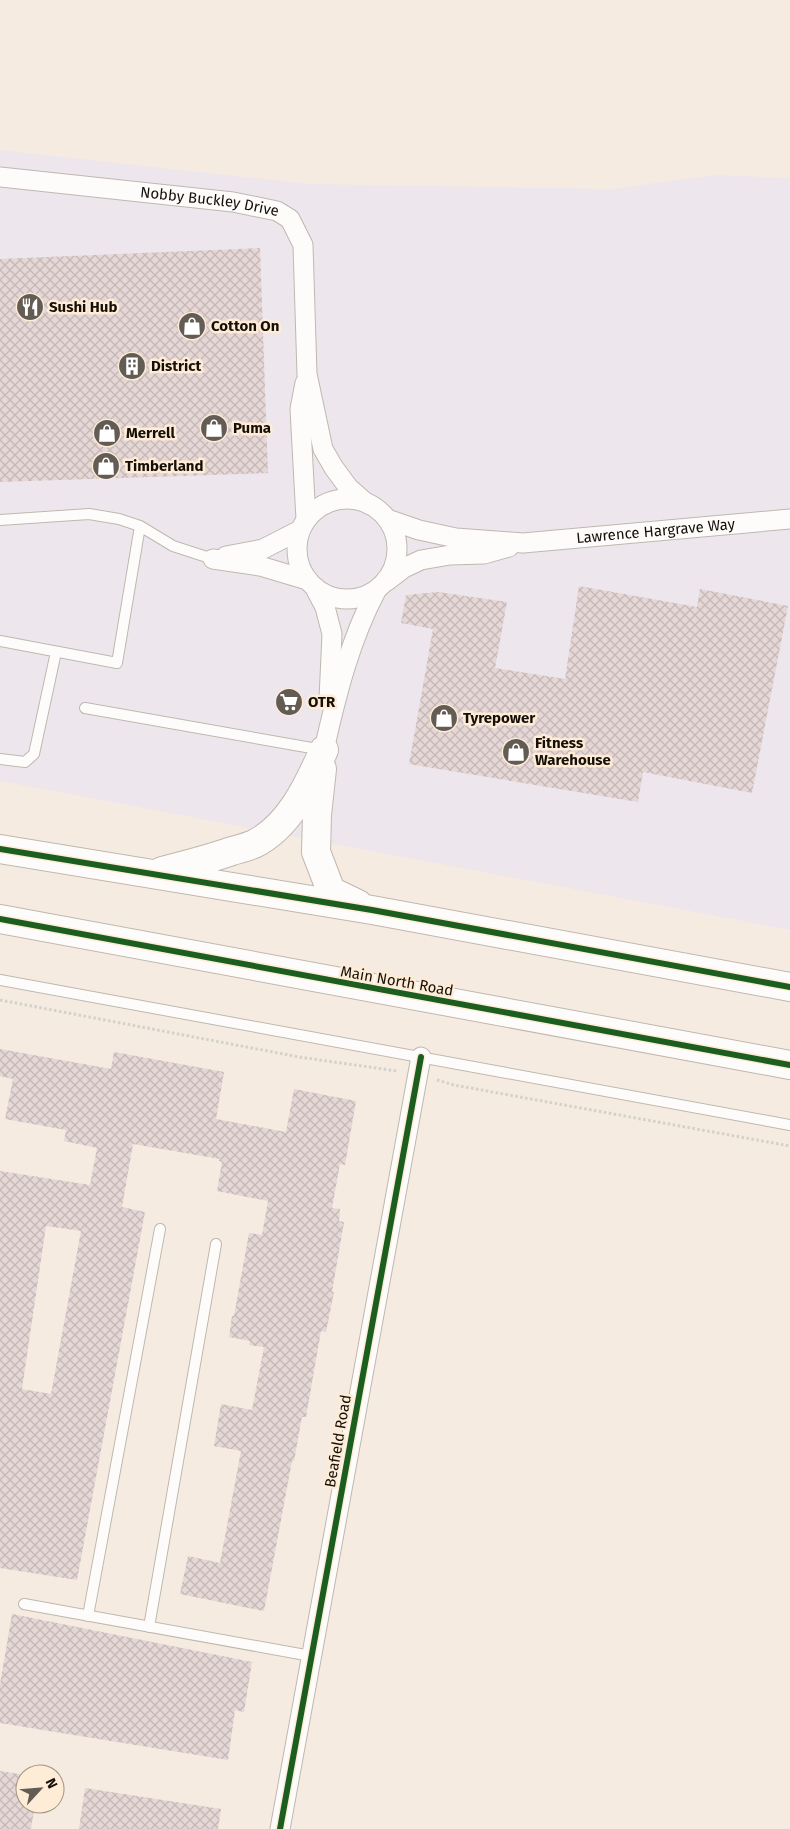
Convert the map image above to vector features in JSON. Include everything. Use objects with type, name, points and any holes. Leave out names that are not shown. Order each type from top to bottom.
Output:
[{"type":"highway","points":[[151,874],[202,861],[254,843],[273,830],[287,816],[308,784],[325,744]]},
{"type":"highway","points":[[325,744],[317,815],[316,852],[331,891],[372,910]]},
{"type":"highway","points":[[0,849],[372,910],[790,987]]},
{"type":"highway","name":"Main North Road","points":[[0,919],[790,1065]]},
{"type":"street","name":"Nobby Buckley Drive","points":[[0,177],[234,202],[276,211],[290,219],[302,245],[307,374],[323,449],[348,487],[365,502]]},
{"type":"street","name":"Nobby Buckley Drive","points":[[303,525],[300,409],[307,374]]},
{"type":"street","points":[[352,499],[365,502],[378,509],[387,519],[394,531],[397,545],[396,559],[392,572],[364,613],[349,656],[325,744],[332,634],[325,607],[300,569],[296,556],[296,543],[303,525],[315,510],[326,502],[352,499]]},
{"type":"street","name":"Lawrence Hargrave Way","points":[[387,519],[419,530],[456,538],[522,543],[790,520]]},
{"type":"street","points":[[213,559],[263,549],[303,525]]},
{"type":"street","name":"Lawrence Hargrave Way","points":[[380,587],[404,568],[421,560],[450,554],[484,554],[522,543]]},
{"type":"street","points":[[213,559],[260,566],[311,585],[328,596],[340,600],[365,597],[380,587]]},
{"type":"street","name":"Beafield Road","points":[[280,1829],[421,1057]]},
{"type":"lane","points":[[0,520],[89,514],[119,519],[140,526],[173,546],[213,559]]},
{"type":"lane","points":[[0,641],[118,663],[140,526]]},
{"type":"lane","points":[[0,759],[25,762],[34,754],[56,652]]},
{"type":"lane","points":[[85,708],[325,744]]},
{"type":"lane","points":[[0,980],[790,1125]]},
{"type":"lane","points":[[88,1616],[160,1228]]},
{"type":"lane","points":[[149,1627],[216,1244]]},
{"type":"lane","points":[[24,1604],[311,1656]]},
{"type":"shaded area","points":[[0,150],[309,184],[611,189],[715,175],[790,178],[790,930],[0,781]]},
{"type":"building","name":"District","points":[[260,248],[268,473],[0,482],[0,259]]},
{"type":"building","points":[[579,586],[697,607],[700,589],[788,606],[752,793],[643,772],[638,802],[409,764],[433,629],[401,623],[406,595],[438,592],[507,602],[495,668],[565,679]]},
{"type":"building","points":[[0,1049],[111,1069],[114,1052],[224,1072],[216,1119],[286,1132],[294,1089],[356,1101],[345,1165],[340,1164],[332,1208],[340,1209],[339,1221],[344,1222],[332,1292],[334,1292],[326,1332],[321,1331],[306,1417],[302,1417],[294,1461],[292,1461],[264,1611],[180,1594],[188,1556],[220,1563],[241,1451],[214,1446],[221,1404],[252,1410],[264,1347],[249,1345],[250,1341],[229,1337],[249,1233],[262,1235],[268,1201],[217,1191],[222,1162],[219,1161],[220,1159],[133,1144],[122,1207],[145,1212],[77,1580],[0,1568],[0,1171],[90,1185],[97,1148],[64,1141],[66,1130],[5,1119],[13,1079],[0,1076]],"holes":[[[46,1226],[81,1231],[51,1394],[22,1389]]]},
{"type":"building","points":[[12,1614],[252,1662],[244,1712],[235,1710],[228,1760],[0,1723],[0,1684]]},
{"type":"building","points":[[0,1771],[15,1773],[15,1814],[33,1814],[31,1829],[0,1829]]},
{"type":"building","points":[[85,1788],[221,1809],[218,1829],[79,1829]]},
{"type":"cycle path","points":[[0,849],[372,910],[790,987]]},
{"type":"cycle path","points":[[0,919],[790,1065]]},
{"type":"cycle path","points":[[280,1829],[421,1057]]},
{"type":"place","name":"Sushi Hub","points":[[30,307]]},
{"type":"place","name":"Cotton On","points":[[192,326]]},
{"type":"place","name":"District","points":[[132,366]]},
{"type":"place","name":"Puma","points":[[214,428]]},
{"type":"place","name":"Merrell","points":[[107,433]]},
{"type":"place","name":"Timberland","points":[[106,466]]},
{"type":"place","name":"OTR","points":[[289,702]]},
{"type":"place","name":"Tyrepower","points":[[444,718]]},
{"type":"place","name":"Fitness Warehouse","points":[[516,752]]}]
